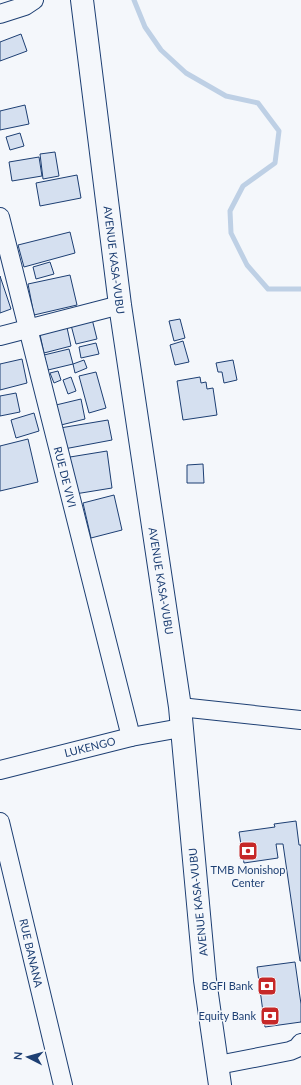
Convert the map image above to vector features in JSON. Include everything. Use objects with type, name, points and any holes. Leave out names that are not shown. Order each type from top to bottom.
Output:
[{"type":"main road","name":"AVENUE KASA-VUBU","points":[[82,0],[120,306],[180,718],[205,980],[219,1075]]},
{"type":"street","points":[[0,14],[26,6],[34,0]]},
{"type":"street","name":"RUE DE VIVI","points":[[0,217],[131,737]]},
{"type":"street","points":[[0,336],[120,306]]},
{"type":"street","name":"LUKENGO","points":[[0,770],[131,737],[180,718],[301,720]]},
{"type":"street","name":"RUE BANANA","points":[[0,822],[63,1085]]},
{"type":"street","points":[[219,1075],[290,1051],[297,1048],[301,1043]]},
{"type":"building","points":[[21,34],[27,51],[0,61],[0,42]]},
{"type":"building","points":[[25,105],[29,124],[0,130],[0,111]]},
{"type":"building","points":[[20,133],[24,146],[10,150],[6,137]]},
{"type":"building","points":[[55,152],[59,176],[43,179],[40,154]]},
{"type":"building","points":[[39,157],[42,176],[12,181],[9,162]]},
{"type":"building","points":[[77,175],[81,198],[40,206],[36,183]]},
{"type":"building","points":[[70,232],[75,253],[24,267],[18,245]]},
{"type":"building","points":[[50,262],[54,274],[36,279],[33,267]]},
{"type":"building","points":[[70,275],[77,305],[34,315],[28,284]]},
{"type":"building","points":[[0,276],[11,309],[0,313]]},
{"type":"building","points":[[92,319],[97,339],[76,344],[71,325]]},
{"type":"building","points":[[180,319],[185,338],[174,341],[169,321]]},
{"type":"building","points":[[66,323],[71,346],[44,353],[39,330]]},
{"type":"building","points":[[183,341],[189,362],[175,365],[170,345]]},
{"type":"building","points":[[96,343],[99,354],[81,358],[79,347]]},
{"type":"building","points":[[69,349],[73,364],[48,370],[44,355]]},
{"type":"building","points":[[22,359],[27,383],[0,390],[0,364]]},
{"type":"building","points":[[84,360],[87,368],[75,373],[73,364]]},
{"type":"building","points":[[233,360],[237,380],[224,383],[222,372],[218,372],[216,363]]},
{"type":"building","points":[[58,371],[61,380],[54,383],[50,373]]},
{"type":"building","points":[[96,372],[106,408],[89,413],[79,376]]},
{"type":"building","points":[[71,377],[76,391],[68,394],[63,380]]},
{"type":"building","points":[[200,377],[201,383],[206,382],[207,389],[213,388],[217,415],[183,420],[177,381]]},
{"type":"building","points":[[16,393],[20,412],[0,416],[0,396]]},
{"type":"building","points":[[81,399],[85,419],[61,425],[56,405]]},
{"type":"building","points":[[34,413],[39,431],[16,438],[11,420]]},
{"type":"building","points":[[108,420],[112,440],[64,449],[60,428]]},
{"type":"building","points":[[28,439],[38,482],[0,491],[0,446]]},
{"type":"building","points":[[107,451],[112,488],[75,494],[70,457]]},
{"type":"building","points":[[203,464],[204,483],[187,483],[187,465]]},
{"type":"building","points":[[114,495],[122,530],[91,538],[83,503]]},
{"type":"building","points":[[296,821],[299,845],[301,845],[301,961],[283,844],[276,844],[278,858],[244,863],[239,832],[275,827],[274,824]]},
{"type":"building","points":[[295,962],[301,1004],[301,1022],[265,1027],[257,967]]},
{"type":"waterway","points":[[134,0],[145,27],[161,50],[186,73],[226,96],[258,103],[279,131],[275,163],[243,186],[230,211],[231,233],[247,265],[268,289],[301,289]]},
{"type":"place","name":"TMB Monishop Center","points":[[248,851]]},
{"type":"place","name":"BGFI Bank","points":[[267,986]]},
{"type":"place","name":"Equity Bank","points":[[270,1016]]}]
